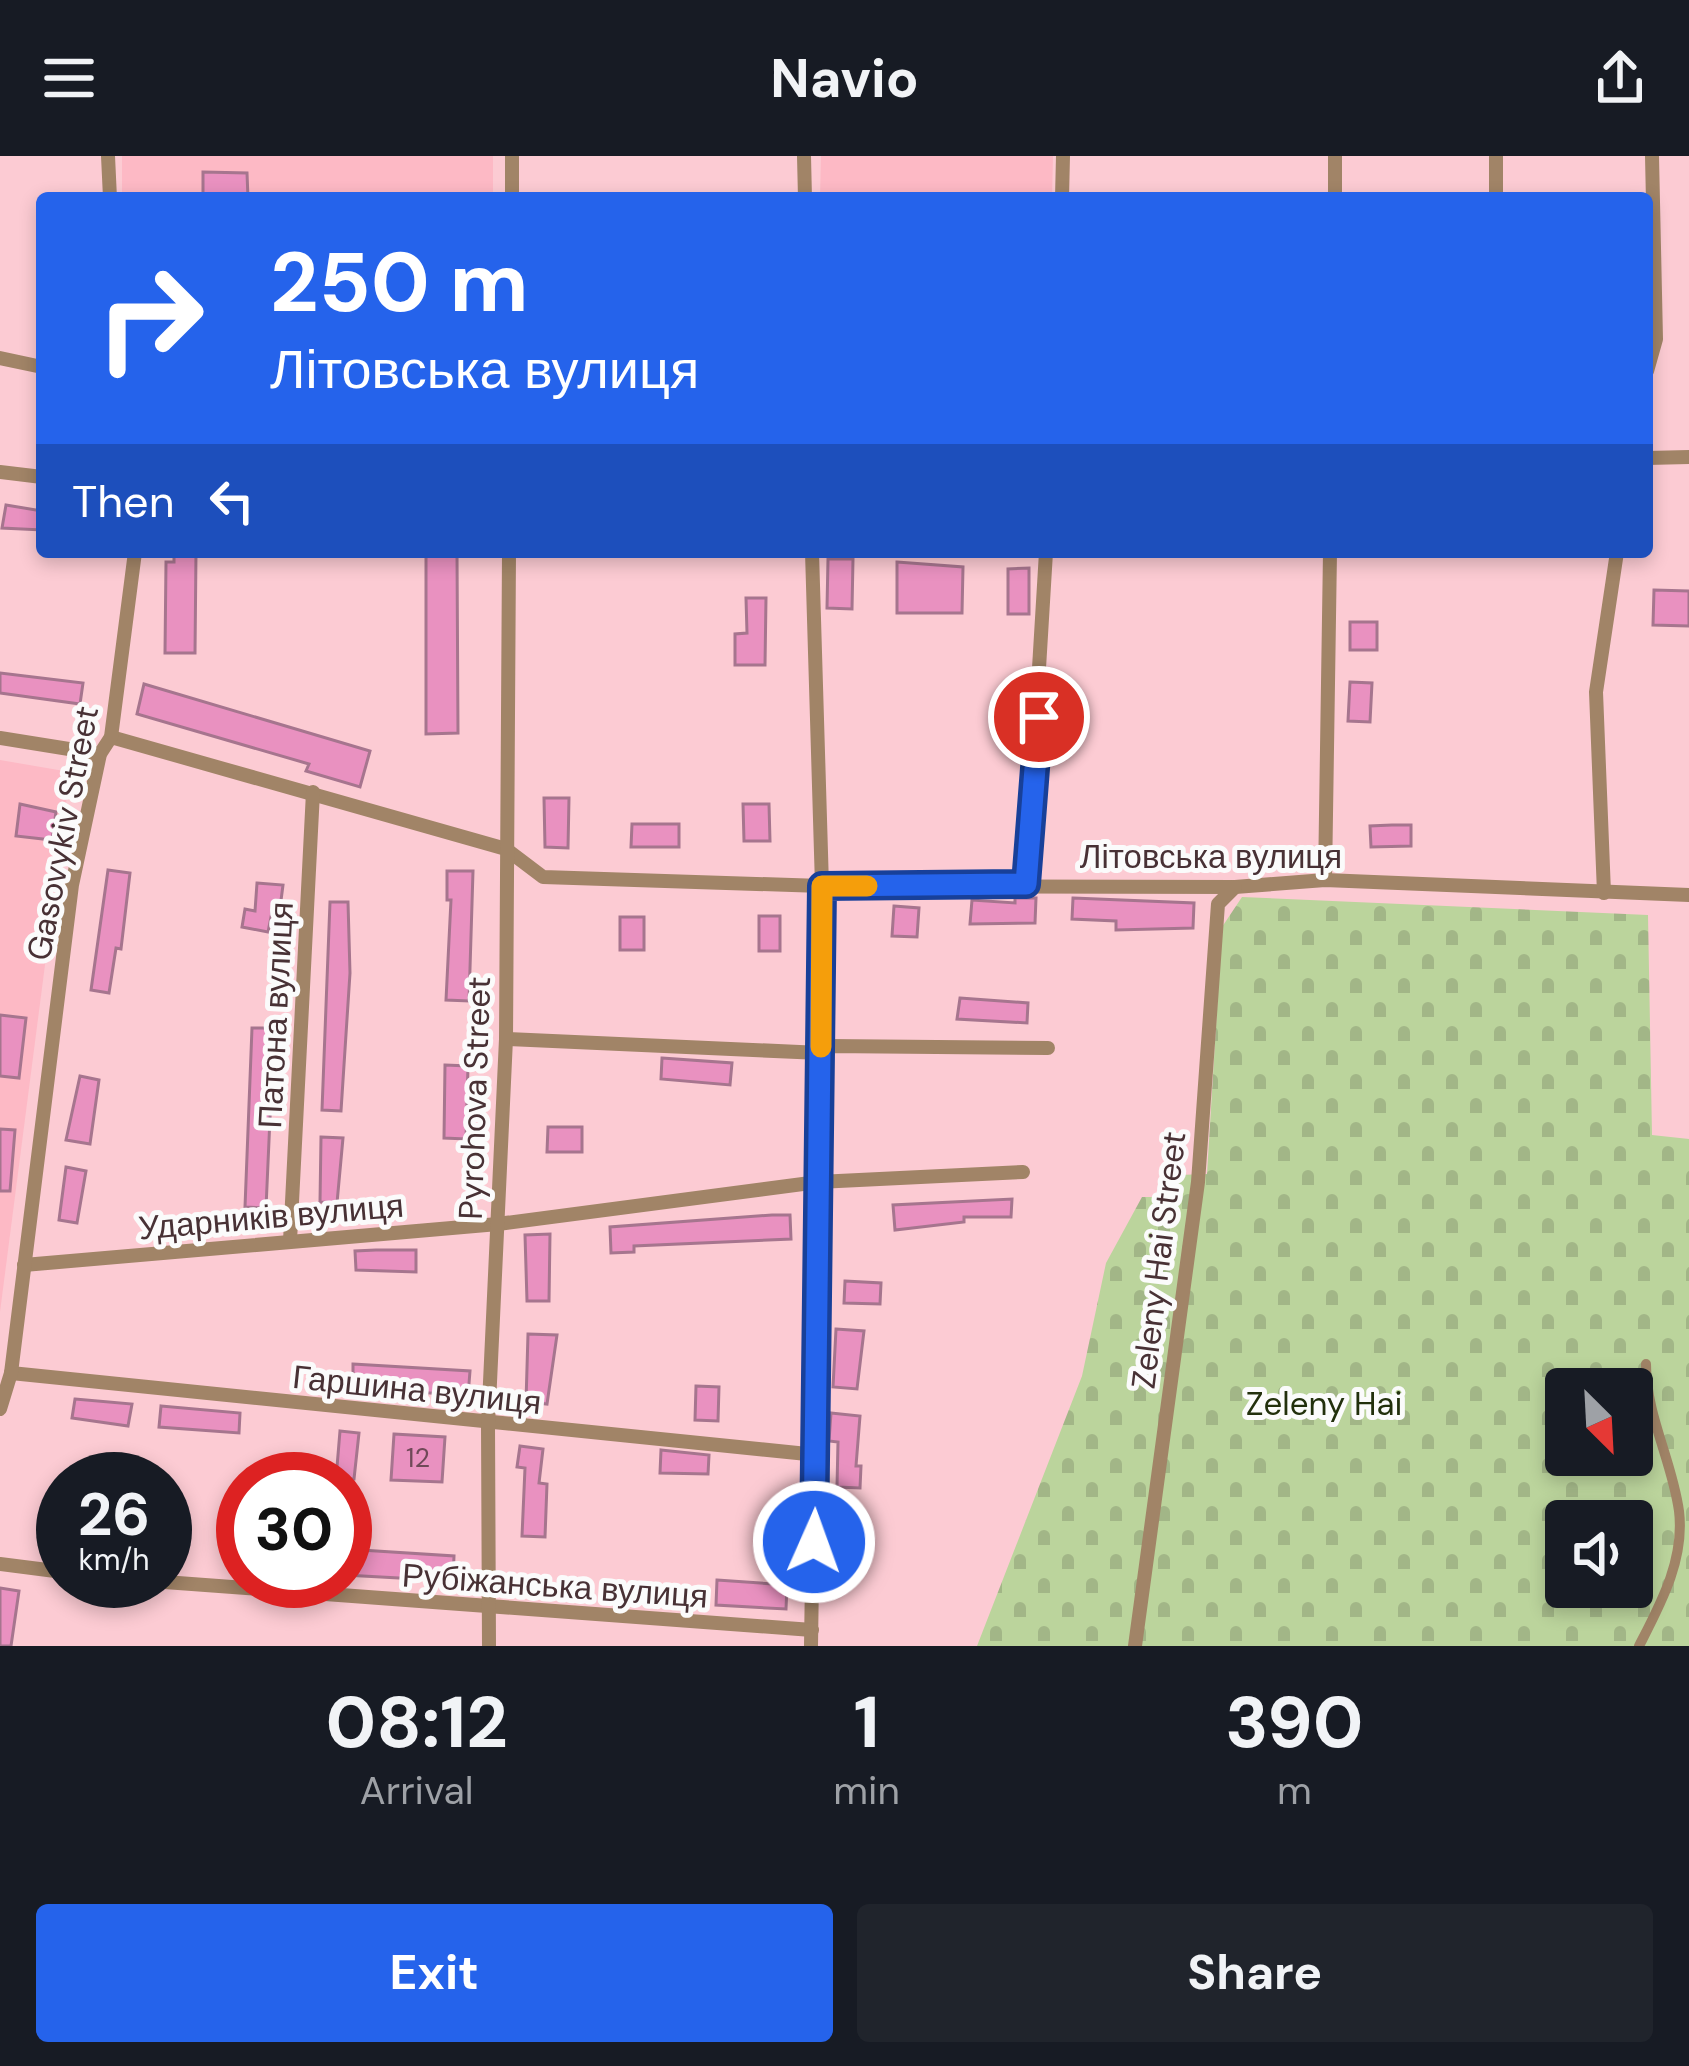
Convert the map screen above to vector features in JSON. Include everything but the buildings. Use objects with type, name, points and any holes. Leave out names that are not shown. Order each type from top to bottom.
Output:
[{"type":"street","points":[[108,156],[110,192]]},
{"type":"street","points":[[512,156],[512,192]]},
{"type":"street","points":[[805,156],[805,192]]},
{"type":"street","points":[[1062,192],[1063,156]]},
{"type":"street","points":[[1335,156],[1335,192]]},
{"type":"street","points":[[1496,156],[1496,192]]},
{"type":"street","points":[[1652,156],[1653,192]]},
{"type":"street","points":[[1653,202],[1653,349]]},
{"type":"street","points":[[0,358],[36,366]]},
{"type":"street","points":[[1653,458],[1689,457]]},
{"type":"street","points":[[0,472],[36,476]]},
{"type":"street","name":"Gasovykiv Street","points":[[0,1409],[11,1373],[72,885],[100,754],[111,737],[134,558]]},
{"type":"street","name":"Pyrohova Street","points":[[489,1646],[488,1425],[506,1039],[509,558]]},
{"type":"street","points":[[812,558],[822,886],[812,1638]]},
{"type":"street","points":[[1026,884],[1046,558]]},
{"type":"street","points":[[1325,880],[1330,558]]},
{"type":"street","points":[[1604,893],[1596,692],[1616,558]]},
{"type":"street","name":"Літовська вулиця","points":[[111,737],[506,849],[543,877],[822,886],[1235,886],[1325,880],[1689,895]]},
{"type":"street","points":[[0,738],[100,754]]},
{"type":"street","name":"Патона вулиця","points":[[290,1240],[313,792]]},
{"type":"street","name":"Zeleny Hai Street","points":[[1135,1646],[1198,1182],[1218,904],[1235,886]]},
{"type":"street","points":[[506,1039],[820,1053],[828,1046],[1048,1048]]},
{"type":"street","name":"Ударників вулиця","points":[[24,1265],[498,1224],[818,1182],[1023,1172]]},
{"type":"street","points":[[1639,1646],[1669,1586],[1679,1512],[1646,1399],[1646,1364]]},
{"type":"street","name":"Гаршина вулиця","points":[[11,1373],[817,1455]]},
{"type":"street","points":[[0,1564],[36,1569]]},
{"type":"street","name":"Рубіжанська вулиця","points":[[192,1584],[812,1638]]},
{"type":"shaded area","points":[[122,156],[493,156],[493,192],[122,192]]},
{"type":"shaded area","points":[[821,156],[1053,156],[1052,192],[820,192]]},
{"type":"shaded area","points":[[0,760],[70,772],[0,1312]]},
{"type":"green space","name":"Zeleny Hai","points":[[1242,897],[1648,915],[1652,1135],[1689,1139],[1689,1646],[977,1646],[1082,1376],[1106,1263],[1142,1197],[1179,1197],[1178,1175],[1207,1174],[1222,927]]},
{"type":"slow traffic","points":[[821,1047],[822,886],[867,886]]},
{"type":"route","points":[[814,1542],[822,886],[1026,884],[1039,717]]}]
